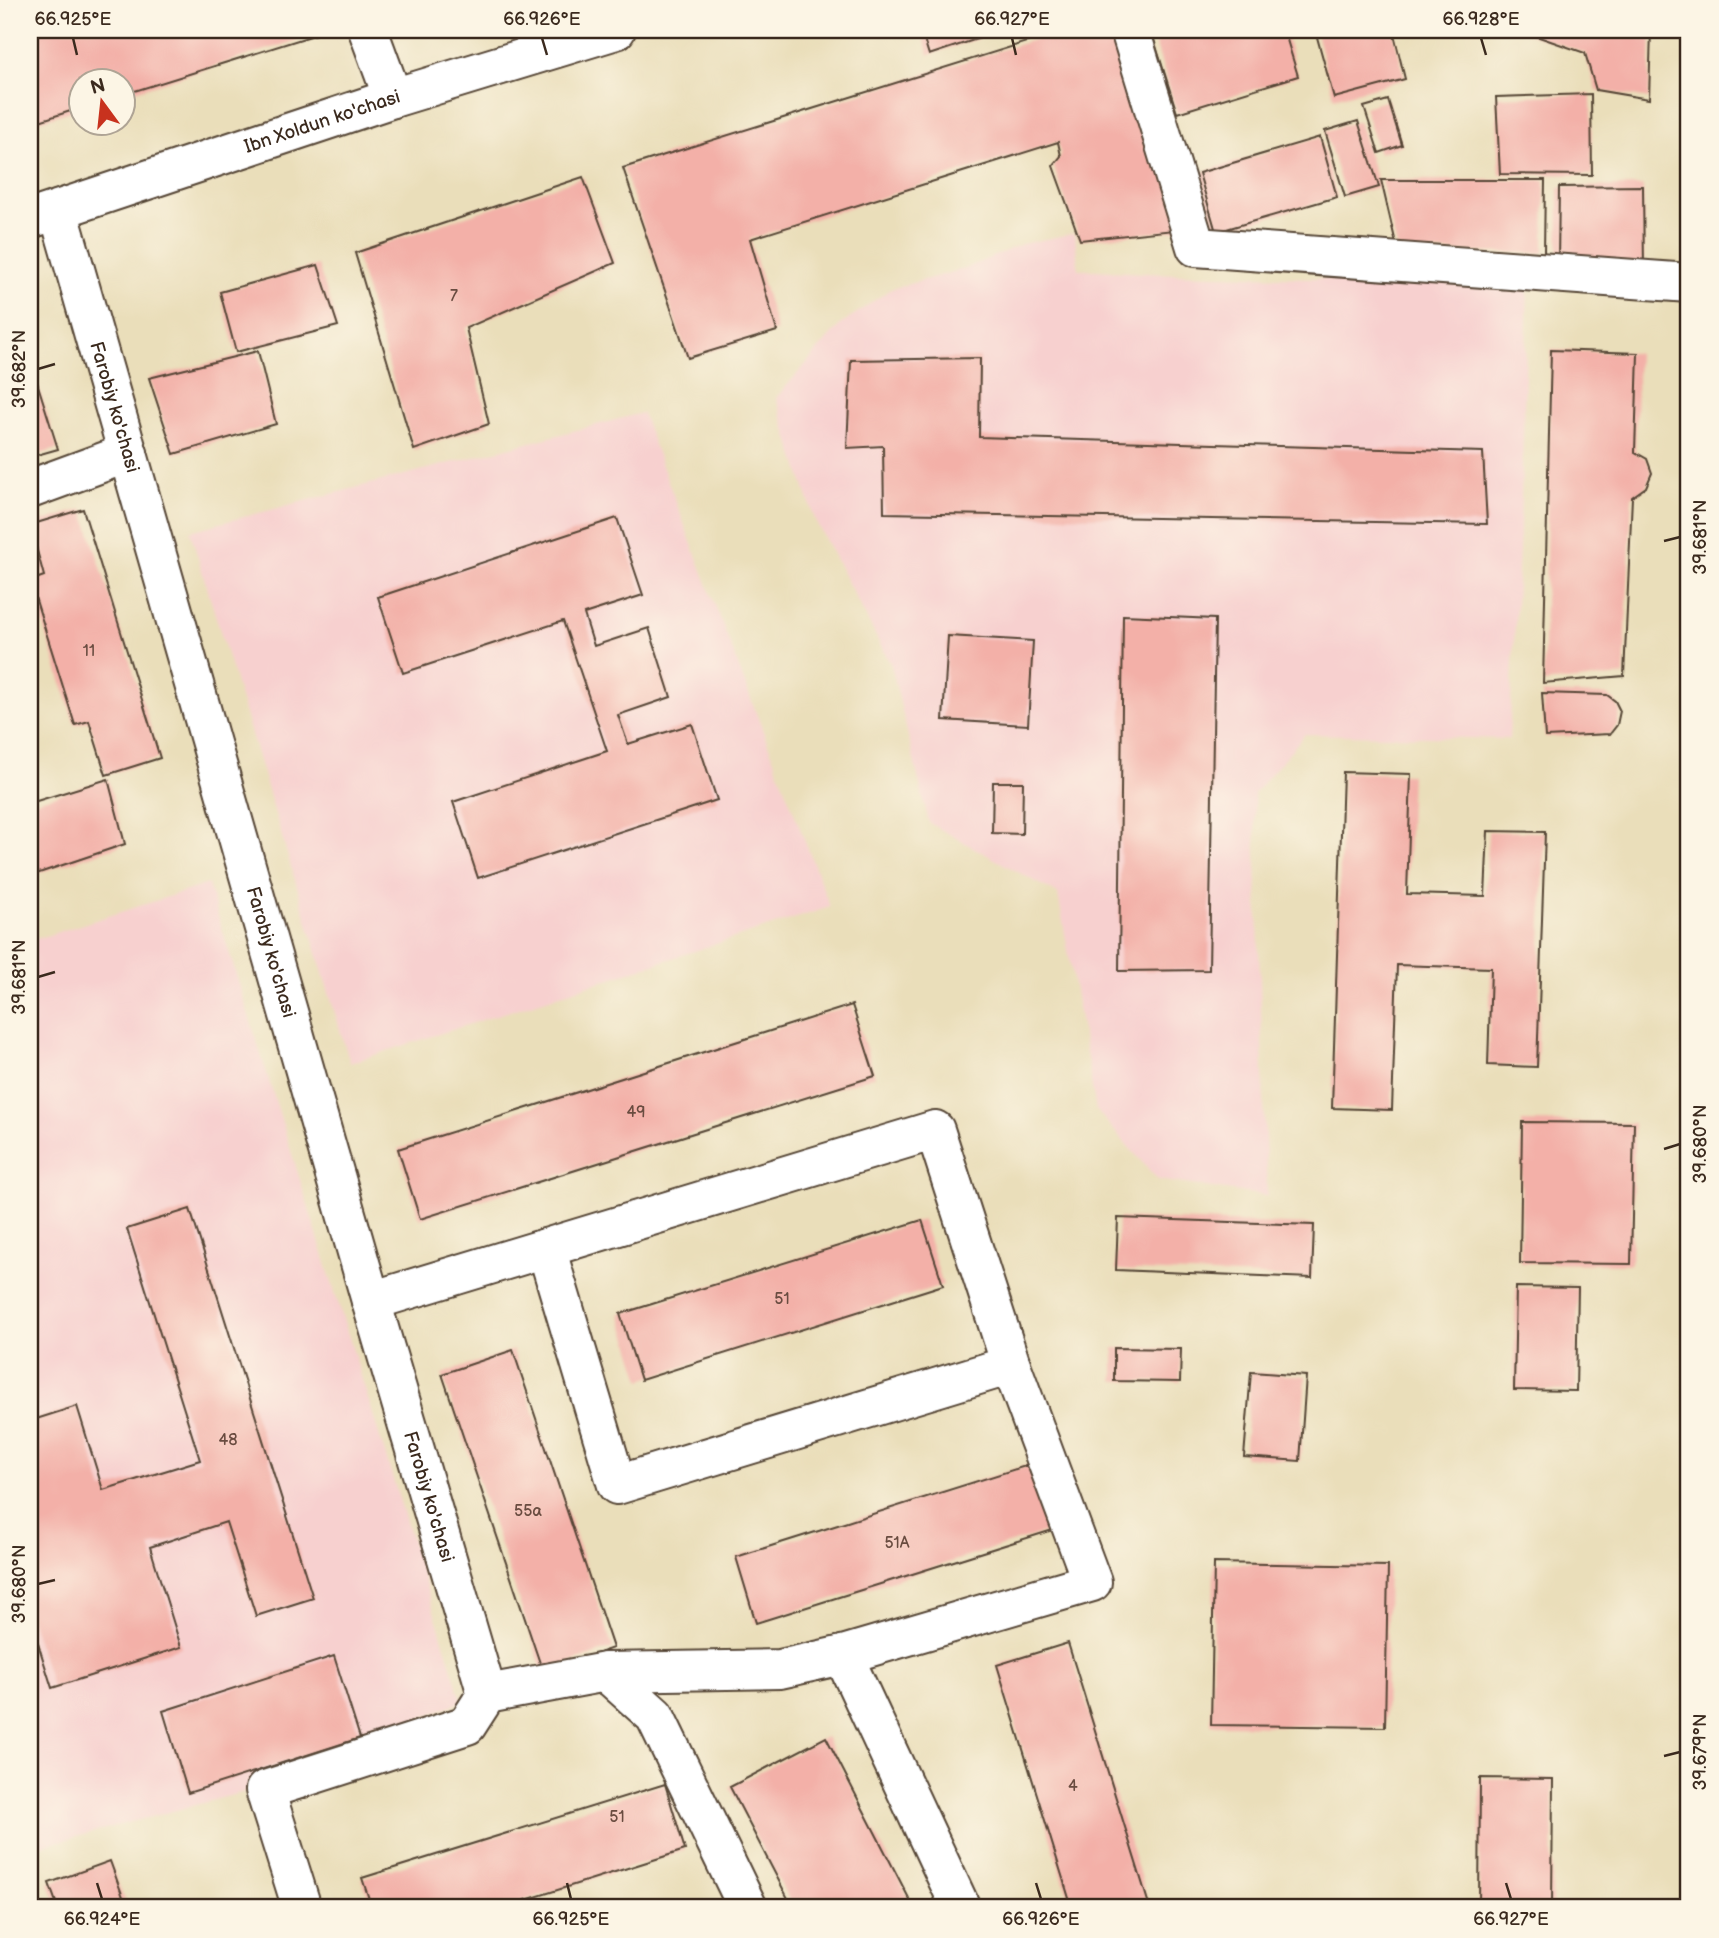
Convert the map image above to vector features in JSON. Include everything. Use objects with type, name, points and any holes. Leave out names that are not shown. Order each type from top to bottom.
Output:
[{"type":"street","points":[[368,30],[393,98]]},
{"type":"street","name":"Ibn Xoldun ko'chasi","points":[[44,215],[393,98],[616,30]]},
{"type":"street","points":[[1130,30],[1196,247],[1689,283]]},
{"type":"street","name":"Farobiy ko'chasi","points":[[44,215],[128,453],[371,1301],[487,1694]]},
{"type":"street","points":[[30,489],[128,453]]},
{"type":"street","points":[[302,1908],[265,1790],[467,1725],[487,1694],[606,1672],[780,1669],[843,1655],[1092,1582],[1011,1365],[935,1130],[371,1301]]},
{"type":"street","points":[[546,1248],[617,1485],[1011,1365]]},
{"type":"street","points":[[843,1655],[961,1908]]},
{"type":"street","points":[[606,1672],[655,1716],[748,1908]]},
{"type":"shaded area","points":[[1075,233],[1078,269],[1486,283],[1528,287],[1520,529],[1509,739],[1305,734],[1254,794],[1267,1196],[1158,1180],[1096,1110],[1058,894],[929,823],[891,665],[815,520],[776,398],[841,324],[891,289],[964,269],[1022,244]]},
{"type":"shaded area","points":[[642,413],[830,907],[350,1063],[190,531]]},
{"type":"shaded area","points":[[208,884],[462,1701],[252,1790],[30,1849],[30,941]]},
{"type":"building","points":[[30,30],[330,30],[136,91],[136,66],[66,66],[66,112],[30,124]]},
{"type":"building","points":[[921,30],[1004,30],[929,55]]},
{"type":"building","points":[[1065,30],[1119,30],[1184,229],[1080,240],[1053,166],[1061,156],[1058,142],[750,239],[777,331],[688,358],[623,168]]},
{"type":"building","points":[[1151,30],[1284,30],[1298,76],[1177,113]]},
{"type":"building","points":[[1315,30],[1393,30],[1405,79],[1334,98]]},
{"type":"building","points":[[1519,30],[1651,30],[1649,99],[1596,90],[1585,53]]},
{"type":"building","points":[[1591,94],[1592,175],[1500,174],[1496,97]]},
{"type":"building","points":[[1388,100],[1402,145],[1379,153],[1364,107]]},
{"type":"building","points":[[1358,121],[1379,187],[1345,197],[1325,131]]},
{"type":"building","points":[[1320,137],[1337,197],[1216,232],[1199,173]]},
{"type":"building","points":[[583,177],[615,263],[466,328],[489,424],[414,450],[355,253]]},
{"type":"building","points":[[1381,180],[1545,180],[1544,253],[1398,252]]},
{"type":"building","points":[[1643,186],[1644,269],[1558,263],[1559,187]]},
{"type":"building","points":[[318,265],[338,326],[236,352],[220,292]]},
{"type":"building","points":[[1551,350],[1638,353],[1635,452],[1647,459],[1652,473],[1646,487],[1632,497],[1624,676],[1543,683]]},
{"type":"building","points":[[258,351],[276,424],[174,454],[149,378]]},
{"type":"building","points":[[980,358],[979,437],[1483,452],[1487,524],[884,513],[883,446],[847,448],[851,360]]},
{"type":"building","points":[[36,379],[58,449],[30,457],[30,381]]},
{"type":"building","points":[[83,509],[160,758],[106,775],[89,721],[75,725],[30,581],[44,576],[30,525]]},
{"type":"building","points":[[617,518],[643,595],[584,614],[594,646],[649,628],[671,697],[618,715],[628,744],[692,724],[717,800],[478,878],[453,802],[607,751],[563,621],[403,673],[378,597]]},
{"type":"building","points":[[1123,615],[1215,619],[1209,970],[1119,971]]},
{"type":"building","points":[[948,636],[1033,641],[1028,725],[943,720]]},
{"type":"building","points":[[1542,693],[1607,695],[1615,701],[1620,711],[1617,725],[1610,734],[1545,737]]},
{"type":"building","points":[[1343,772],[1411,774],[1407,894],[1485,896],[1488,831],[1545,832],[1537,1067],[1488,1065],[1491,968],[1397,965],[1392,1110],[1332,1108]]},
{"type":"building","points":[[108,779],[125,844],[30,876],[30,803]]},
{"type":"building","points":[[993,782],[1023,782],[1022,834],[992,833]]},
{"type":"building","points":[[852,1005],[875,1076],[420,1219],[398,1149]]},
{"type":"building","points":[[1522,1122],[1634,1123],[1631,1264],[1520,1263]]},
{"type":"building","points":[[190,1209],[313,1598],[256,1616],[226,1522],[150,1547],[181,1647],[52,1688],[30,1618],[30,1421],[77,1406],[103,1490],[200,1460],[127,1229]]},
{"type":"building","points":[[1118,1218],[1314,1225],[1312,1278],[1116,1270]]},
{"type":"building","points":[[922,1220],[943,1285],[641,1380],[620,1314]]},
{"type":"building","points":[[1516,1287],[1578,1288],[1576,1391],[1514,1390]]},
{"type":"building","points":[[1114,1348],[1181,1349],[1180,1382],[1114,1381]]},
{"type":"building","points":[[513,1350],[613,1648],[543,1672],[442,1374]]},
{"type":"building","points":[[1251,1372],[1306,1376],[1300,1461],[1244,1457]]},
{"type":"building","points":[[1038,1462],[1059,1528],[756,1623],[736,1557]]},
{"type":"building","points":[[1214,1563],[1388,1566],[1385,1727],[1211,1725]]},
{"type":"building","points":[[1068,1643],[1150,1908],[1072,1908],[997,1665]]},
{"type":"building","points":[[334,1656],[360,1738],[188,1793],[163,1711]]},
{"type":"building","points":[[826,1737],[914,1908],[793,1908],[730,1787]]},
{"type":"building","points":[[1480,1778],[1553,1779],[1552,1908],[1479,1908]]},
{"type":"building","points":[[665,1784],[685,1850],[500,1908],[372,1908],[362,1878]]},
{"type":"building","points":[[110,1861],[127,1908],[58,1908],[49,1883]]}]
